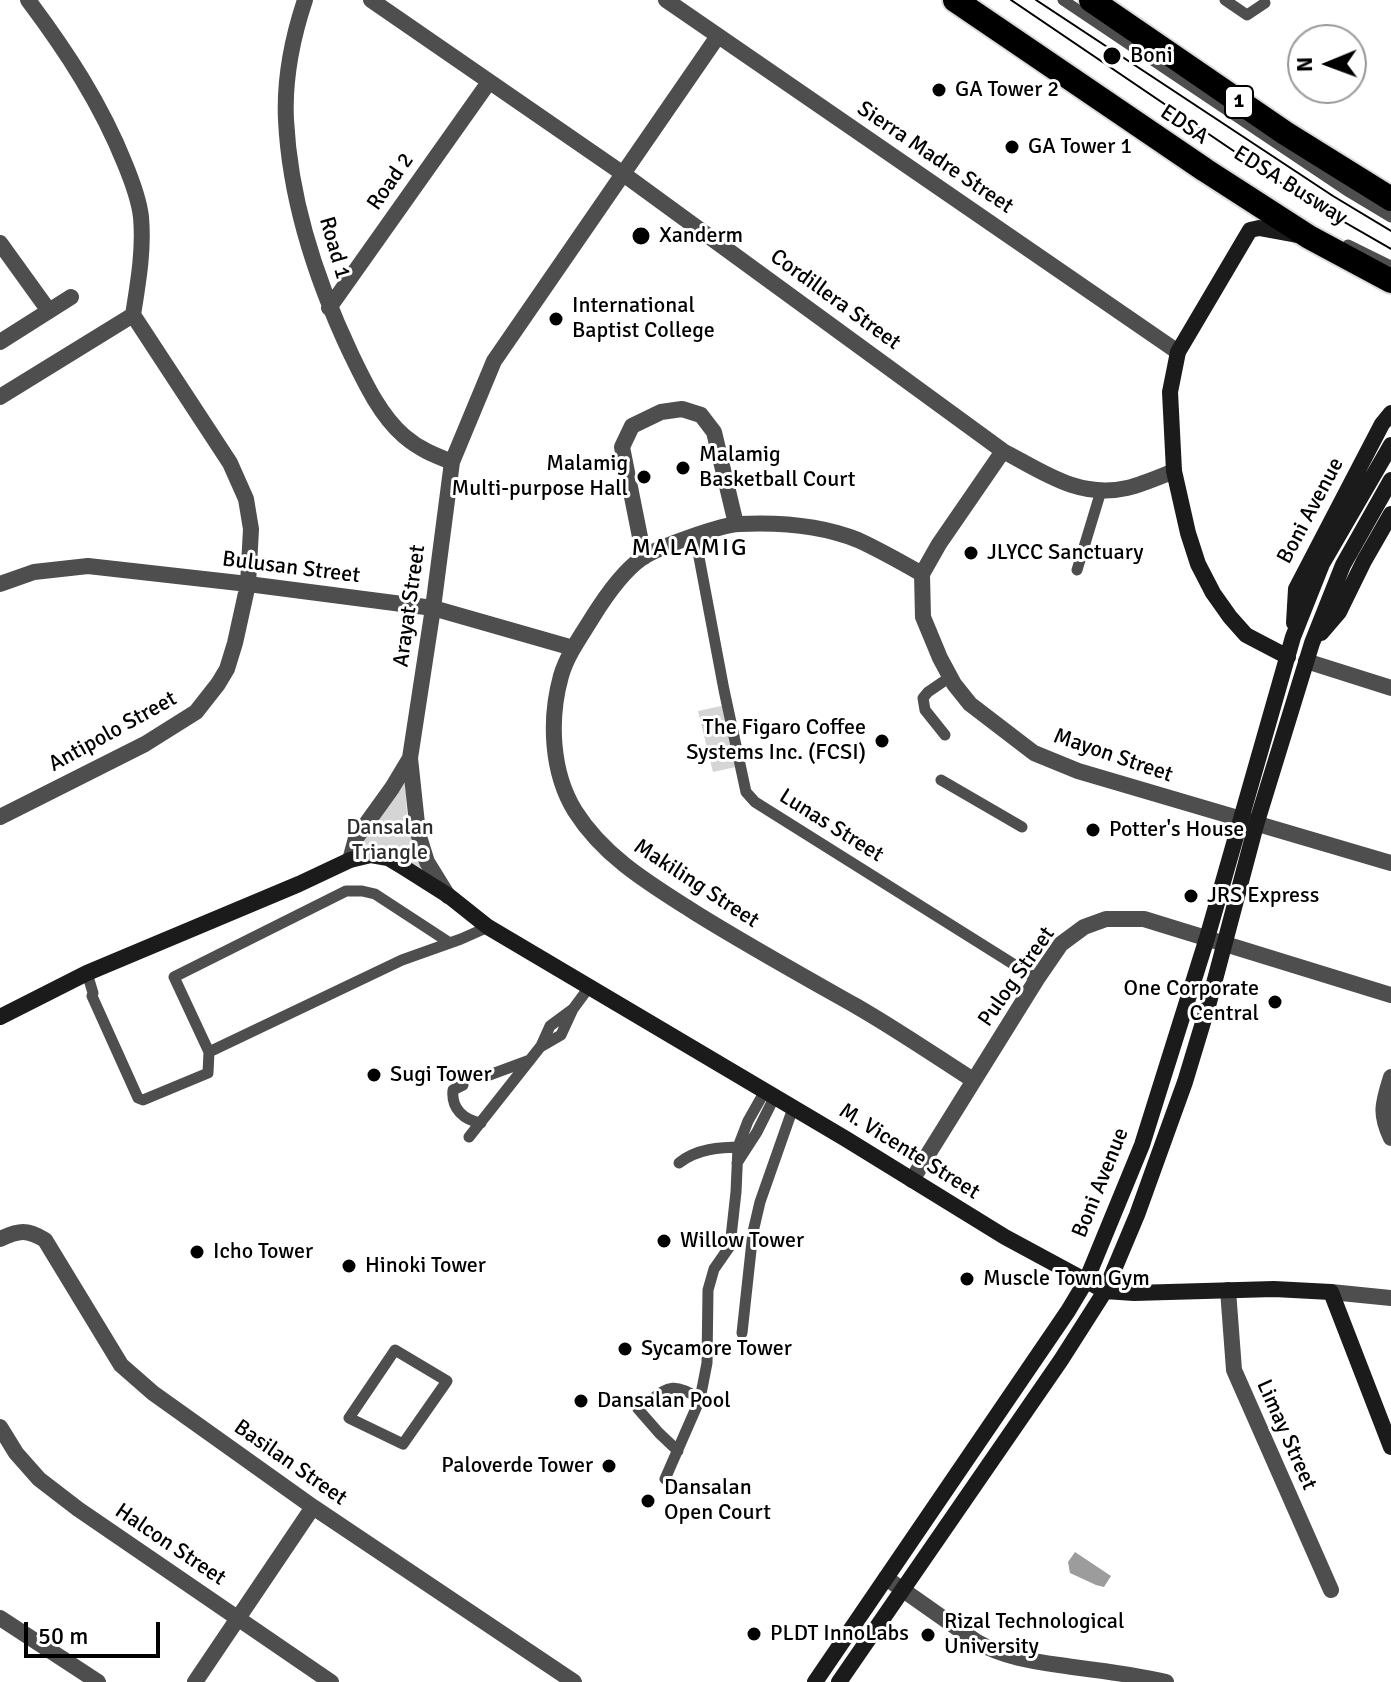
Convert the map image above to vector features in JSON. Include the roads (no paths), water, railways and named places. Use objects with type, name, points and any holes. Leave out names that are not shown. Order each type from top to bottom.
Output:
[{"type":"highway","name":"EDSA","points":[[955,0],[1194,163],[1309,237],[1391,281]]},
{"type":"highway","name":"1","points":[[1091,0],[1285,133],[1391,199]]},
{"type":"main road","points":[[1288,657],[1246,635],[1213,593],[1198,564],[1174,471],[1170,392],[1178,352],[1250,230],[1259,228],[1309,237]]},
{"type":"main road","name":"Boni Avenue","points":[[1293,637],[1296,589],[1382,424],[1391,413]]},
{"type":"main road","name":"Boni Avenue","points":[[839,1682],[1061,1360],[1105,1291],[1137,1215],[1185,1082],[1225,943],[1249,823],[1293,637],[1322,564],[1391,445]]},
{"type":"main road","name":"Boni Avenue","points":[[815,1682],[1086,1281],[1142,1145],[1207,938],[1312,643],[1343,565],[1391,480]]},
{"type":"main road","name":"Boni Avenue","points":[[1312,643],[1339,612],[1391,514]]},
{"type":"main road","name":"M. Vicente Street","points":[[350,860],[371,855],[388,858],[449,896],[488,927],[1005,1237],[1105,1291],[1274,1289],[1331,1292]]},
{"type":"main road","points":[[0,1017],[87,973],[350,860]]},
{"type":"main road","points":[[1331,1292],[1391,1447]]},
{"type":"street","points":[[0,397],[133,315],[140,268],[141,216],[134,185],[116,141],[84,80],[28,0]]},
{"type":"street","name":"Road 1","points":[[305,0],[294,33],[286,81],[286,121],[308,245],[329,308],[362,377],[388,418],[402,435],[422,451],[452,462]]},
{"type":"street","name":"Cordillera Street","points":[[371,0],[622,173],[1003,451],[1065,485],[1101,491],[1127,488],[1174,471]]},
{"type":"street","name":"Sierra Madre Street","points":[[666,0],[1178,352]]},
{"type":"street","name":"Arayat Street","points":[[350,860],[356,838],[410,758],[452,462],[494,361],[718,36]]},
{"type":"street","name":"Road 2","points":[[329,308],[489,82]]},
{"type":"street","points":[[2,249],[49,311]]},
{"type":"street","points":[[0,342],[71,297]]},
{"type":"street","name":"Antipolo Street","points":[[0,817],[145,744],[196,712],[227,669],[248,584],[251,529],[246,499],[230,463],[133,315]]},
{"type":"street","points":[[644,557],[622,447],[632,426],[661,412],[682,409],[701,415],[714,432],[736,524]]},
{"type":"street","points":[[922,574],[1003,451]]},
{"type":"street","name":"Makiling Street","points":[[922,574],[859,541],[832,531],[789,524],[736,524],[695,536],[644,557],[622,577],[601,603],[573,648],[561,676],[556,704],[555,755],[569,800],[581,819],[607,850],[641,879],[731,935],[870,1014],[973,1080]]},
{"type":"street","name":"Bulusan Street","points":[[0,584],[34,572],[88,566],[433,608],[573,648]]},
{"type":"street","name":"Mayon Street","points":[[922,574],[923,617],[950,677],[970,704],[1034,753],[1078,771],[1391,863]]},
{"type":"street","points":[[1306,661],[1391,688]]},
{"type":"street","name":"M. Vicente Street","points":[[410,758],[418,833],[427,862],[449,896]]},
{"type":"street","name":"Pulog Street","points":[[912,1180],[1037,979],[1061,944],[1084,927],[1106,919],[1144,919],[1391,995]]},
{"type":"street","points":[[1391,1077],[1382,1104],[1383,1119],[1391,1138]]},
{"type":"street","name":"Basilan Street","points":[[0,1239],[14,1232],[31,1232],[45,1240],[121,1365],[153,1393],[313,1507],[574,1682]]},
{"type":"street","name":"Limay Street","points":[[1228,1290],[1234,1370],[1331,1590]]},
{"type":"street","name":"M. Vicente Street","points":[[1331,1292],[1391,1298]]},
{"type":"street","name":"Halcon Street","points":[[0,1427],[16,1453],[39,1479],[331,1682]]},
{"type":"street","points":[[195,1682],[313,1507]]},
{"type":"street","points":[[886,1578],[990,1649],[1079,1675],[1166,1682]]},
{"type":"street","points":[[0,1618],[98,1682]]},
{"type":"lane","name":"EDSA Busway","points":[[973,0],[1313,228],[1391,266]]},
{"type":"lane","name":"EDSA Busway","points":[[1063,0],[1391,217]]},
{"type":"lane","points":[[1225,0],[1247,15],[1265,3]]},
{"type":"lane","points":[[1077,570],[1101,491]]},
{"type":"lane","name":"Lunas Street","points":[[695,536],[746,792],[755,802],[1037,979]]},
{"type":"lane","points":[[945,735],[925,710],[923,698],[950,677]]},
{"type":"lane","points":[[941,780],[1022,827]]},
{"type":"lane","points":[[87,973],[92,996],[138,1098],[143,1100],[208,1073],[209,1052],[174,977],[346,891],[375,894],[450,943]]},
{"type":"lane","points":[[209,1052],[402,960],[488,927]]},
{"type":"lane","points":[[469,1137],[541,1046],[561,1035],[573,1009],[590,986]]},
{"type":"lane","points":[[484,1077],[531,1060]]},
{"type":"lane","points":[[463,1085],[453,1090],[453,1101],[463,1116],[481,1123]]},
{"type":"lane","points":[[665,1479],[700,1399],[707,1363],[708,1290],[714,1269],[730,1246],[737,1163],[770,1094]]},
{"type":"lane","points":[[742,1333],[753,1232],[760,1202],[793,1108]]},
{"type":"lane","points":[[679,1163],[688,1155],[702,1151],[743,1147]]},
{"type":"lane","points":[[395,1350],[447,1381],[403,1444],[349,1418],[395,1350]]},
{"type":"lane","points":[[625,1418],[668,1388],[683,1389],[700,1399]]},
{"type":"lane","points":[[638,1409],[678,1451]]},
{"type":"tram line","points":[[1011,0],[1306,200],[1391,249]]},
{"type":"tram line","points":[[1036,0],[1391,231]]},
{"type":"place","name":"Boni","points":[[1112,56]]},
{"type":"place","name":"GA Tower 2","points":[[939,90]]},
{"type":"place","name":"GA Tower 1","points":[[1012,147]]},
{"type":"place","name":"Xanderm","points":[[641,236]]},
{"type":"place","name":"International Baptist College","points":[[556,319]]},
{"type":"place","name":"Malamig Basketball Court","points":[[683,468]]},
{"type":"place","name":"Malamig Multi-purpose Hall","points":[[644,477]]},
{"type":"place","name":"JLYCC Sanctuary","points":[[971,553]]},
{"type":"place","name":"The Figaro Coffee Systems Inc. (FCSI)","points":[[882,741]]},
{"type":"place","name":"Potter's House","points":[[1093,830]]},
{"type":"place","name":"JRS Express","points":[[1191,896]]},
{"type":"place","name":"One Corporate Central","points":[[1275,1002]]},
{"type":"place","name":"Sugi Tower","points":[[374,1075]]},
{"type":"place","name":"Willow Tower","points":[[664,1241]]},
{"type":"place","name":"Icho Tower","points":[[197,1252]]},
{"type":"place","name":"Hinoki Tower","points":[[349,1266]]},
{"type":"place","name":"Muscle Town Gym","points":[[967,1279]]},
{"type":"place","name":"Sycamore Tower","points":[[625,1349]]},
{"type":"place","name":"Dansalan Pool","points":[[581,1401]]},
{"type":"place","name":"Paloverde Tower","points":[[609,1466]]},
{"type":"place","name":"Dansalan Open Court","points":[[648,1501]]},
{"type":"place","name":"PLDT InnoLabs","points":[[754,1634]]},
{"type":"place","name":"Rizal Technological University","points":[[928,1635]]},
{"type":"district","name":"MALAMIG","points":[[690,549]]},
{"type":"park label","name":"Dansalan Triangle","points":[[390,840]]}]
